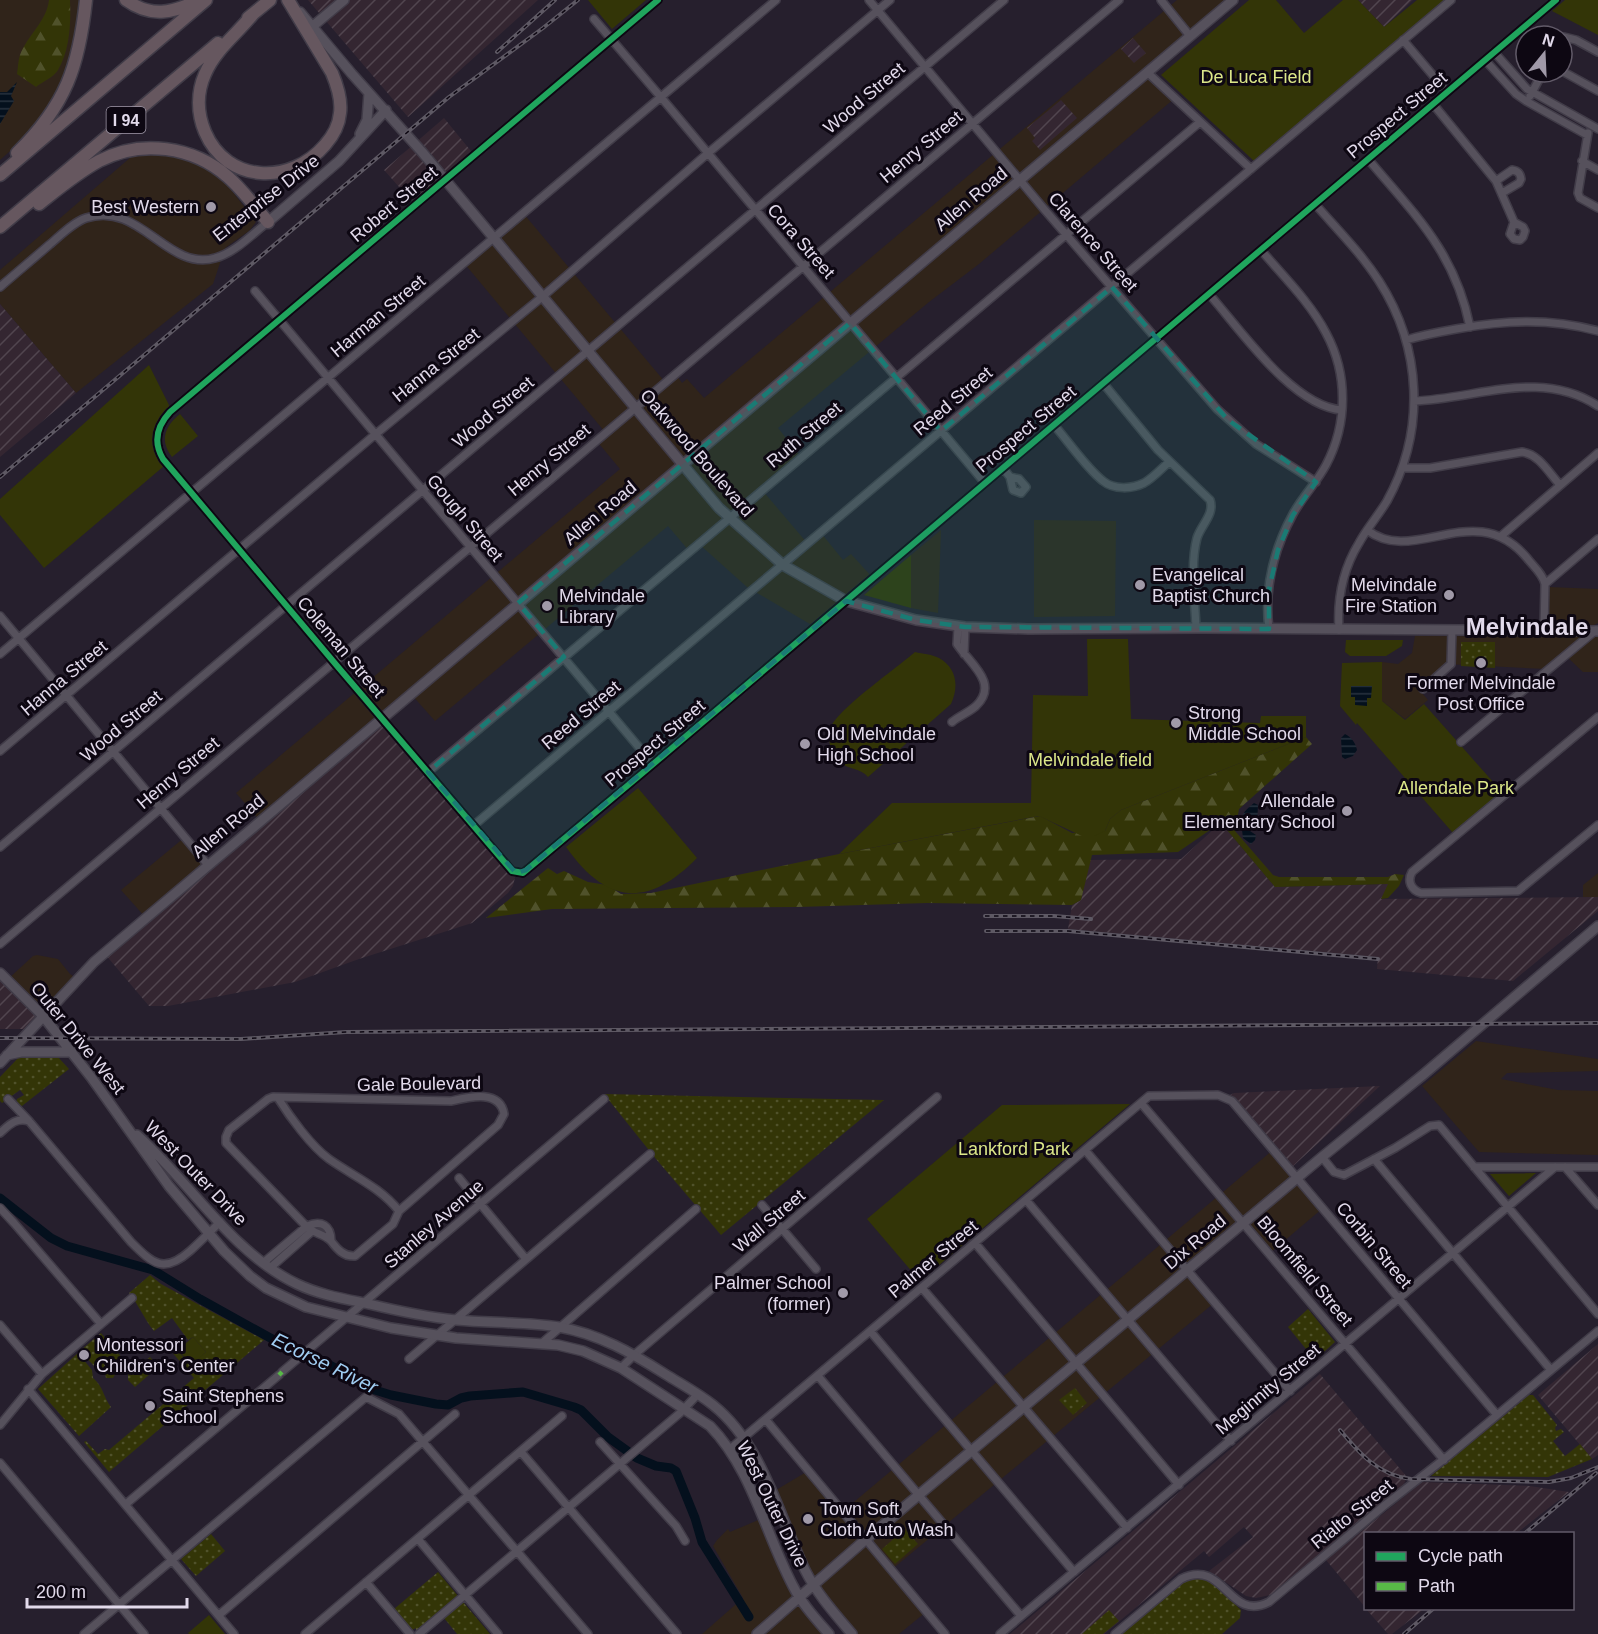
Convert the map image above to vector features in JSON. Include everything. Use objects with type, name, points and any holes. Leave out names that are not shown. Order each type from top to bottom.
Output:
[{"type":"highway","points":[[0,169],[35,135],[62,97],[78,54],[86,0]]},
{"type":"highway","points":[[126,0],[141,9],[161,14],[182,9],[198,0]]},
{"type":"highway","name":"I 94","points":[[0,175],[206,0]]},
{"type":"highway","name":"I 94","points":[[0,227],[270,0]]},
{"type":"highway","points":[[253,14],[217,52],[204,75],[199,90],[201,123],[212,145],[229,163],[261,174],[280,173],[295,169],[309,161],[321,150],[331,139],[338,125],[340,112],[339,93],[332,73],[288,0]]},
{"type":"highway","points":[[0,234],[93,165],[112,155],[145,148],[168,149],[184,153],[215,167],[236,184],[268,222]]},
{"type":"main road","name":"Oakwood Boulevard","points":[[288,0],[446,180],[728,518],[783,565],[846,601],[892,615],[962,627],[1597,630]]},
{"type":"main road","points":[[313,26],[344,0]]},
{"type":"main road","name":"Allen Road","points":[[0,1064],[94,962],[1233,0]]},
{"type":"main road","points":[[349,150],[367,120],[369,93]]},
{"type":"main road","name":"Enterprise Drive","points":[[268,222],[321,178],[386,111]]},
{"type":"main road","name":"Dix Road","points":[[757,1634],[865,1540],[1466,1039],[1598,926]]},
{"type":"main road","name":"Outer Drive West","points":[[0,973],[43,1016],[128,1127]]},
{"type":"main road","points":[[8,1055],[21,1052],[72,1052]]},
{"type":"main road","name":"West Outer Drive","points":[[128,1127],[155,1151],[220,1222],[267,1266],[308,1288],[365,1303],[455,1320],[558,1327],[601,1339],[634,1354],[698,1394],[723,1413],[744,1438],[759,1464],[814,1586],[852,1634]]},
{"type":"main road","name":"West Outer Drive","points":[[128,1127],[169,1186],[209,1233],[237,1264],[266,1288],[306,1307],[347,1318],[437,1335],[540,1344],[583,1351],[621,1368],[686,1408],[710,1426],[730,1449],[800,1598],[829,1634]]},
{"type":"main road","points":[[786,1570],[802,1563]]},
{"type":"main road","points":[[818,1622],[832,1611]]},
{"type":"street","name":"Robert Street","points":[[157,436],[160,425],[170,412],[658,0]]},
{"type":"street","name":"Harman Street","points":[[0,654],[776,0]]},
{"type":"street","name":"Clarence Street","points":[[869,0],[1217,409],[1275,458],[1316,482]]},
{"type":"street","name":"Hanna Street","points":[[0,751],[375,434],[542,297],[890,0]]},
{"type":"street","name":"Wood Street","points":[[0,847],[1004,0]]},
{"type":"street","name":"Henry Street","points":[[0,944],[1119,0]]},
{"type":"street","points":[[1161,0],[1190,36]]},
{"type":"street","name":"Reed Street","points":[[473,826],[1452,0]]},
{"type":"street","name":"Prospect Street","points":[[512,871],[523,873],[1556,0]]},
{"type":"street","name":"Cora Street","points":[[594,19],[985,483]]},
{"type":"street","points":[[1403,40],[1447,92]]},
{"type":"street","points":[[1574,40],[1598,52]]},
{"type":"street","points":[[1494,52],[1521,84],[1595,127],[1587,135],[1578,193],[1580,198],[1598,208]]},
{"type":"street","points":[[1485,60],[1516,94],[1587,135]]},
{"type":"street","points":[[1147,72],[1251,169]]},
{"type":"street","points":[[1574,78],[1598,91]]},
{"type":"street","points":[[1526,101],[1537,84]]},
{"type":"street","points":[[1432,104],[1496,181],[1514,222]]},
{"type":"street","name":"Ruth Street","points":[[428,772],[1200,122]]},
{"type":"street","points":[[1368,159],[1424,225],[1450,264],[1462,295],[1470,327]]},
{"type":"street","points":[[1582,161],[1598,170]]},
{"type":"street","points":[[1496,181],[1512,170],[1518,171],[1521,179],[1519,183],[1502,193]]},
{"type":"street","points":[[1315,204],[1378,280],[1394,309],[1406,340],[1413,371],[1412,434],[1402,468],[1387,500],[1353,554],[1344,578],[1339,604],[1339,630]]},
{"type":"street","name":"Enterprise Drive","points":[[0,286],[76,223],[96,215],[116,216],[133,222],[181,254],[191,259],[202,260],[225,254],[268,222]]},
{"type":"street","points":[[1261,250],[1310,308],[1327,334],[1341,373],[1342,410],[1335,446],[1327,464],[1293,515],[1278,550],[1269,590],[1269,629]]},
{"type":"street","name":"Gough Street","points":[[255,291],[653,764]]},
{"type":"street","points":[[1209,294],[1281,376],[1319,403],[1332,409],[1342,410]]},
{"type":"street","points":[[1406,340],[1497,322],[1558,323],[1598,331]]},
{"type":"street","points":[[1103,383],[1169,462],[1207,496],[1212,504],[1211,512],[1200,530],[1195,549],[1196,628]]},
{"type":"street","points":[[1414,401],[1527,386],[1572,394],[1598,406]]},
{"type":"street","points":[[1054,424],[1103,482],[1112,486],[1127,488],[1141,484],[1169,462]]},
{"type":"street","name":"Coleman Street","points":[[157,436],[159,453],[191,493],[512,871]]},
{"type":"street","points":[[1402,468],[1430,468],[1522,452],[1536,457],[1560,485]]},
{"type":"street","points":[[1500,537],[1598,453]]},
{"type":"street","points":[[1003,468],[1010,477]]},
{"type":"street","points":[[1367,530],[1381,539],[1395,542],[1468,531],[1484,532],[1500,537],[1523,554],[1542,577],[1545,584],[1544,630]]},
{"type":"street","points":[[1545,584],[1598,539]]},
{"type":"street","points":[[0,616],[208,865]]},
{"type":"street","points":[[952,722],[978,704],[983,694],[983,679],[979,670],[964,654],[962,627]]},
{"type":"street","points":[[1423,689],[1451,664],[1452,630]]},
{"type":"street","points":[[1461,742],[1597,630]]},
{"type":"street","points":[[1598,717],[1412,872],[1410,885],[1415,891],[1421,893],[1518,891],[1598,825]]},
{"type":"street","name":"Corbin Street","points":[[1141,1103],[1149,1096],[1218,1095],[1232,1101],[1497,1415]]},
{"type":"street","name":"Gale Boulevard","points":[[469,1097],[486,1097],[497,1100],[504,1112],[501,1121],[399,1211],[393,1224],[355,1256],[349,1256],[341,1252],[330,1241],[330,1231],[327,1226],[319,1223],[309,1229],[226,1143],[229,1130],[268,1099],[278,1098],[451,1101],[469,1097]]},
{"type":"street","name":"Wall Street","points":[[621,1368],[634,1354],[937,1097]]},
{"type":"street","points":[[278,1098],[293,1121],[327,1157],[376,1189],[399,1211]]},
{"type":"street","points":[[8,1099],[131,1242],[150,1259],[165,1265],[177,1262],[220,1222]]},
{"type":"street","name":"Stanley Avenue","points":[[126,1504],[604,1099]]},
{"type":"street","name":"Palmer Street","points":[[730,1449],[1141,1103]]},
{"type":"street","name":"Bloomfield Street","points":[[1141,1103],[1444,1460]]},
{"type":"street","points":[[0,1133],[15,1121],[29,1121]]},
{"type":"street","points":[[1322,1157],[1334,1172],[1341,1175],[1401,1145],[1426,1128],[1439,1125],[1598,1314]]},
{"type":"street","points":[[1085,1150],[1290,1391]]},
{"type":"street","points":[[409,1359],[650,1154]]},
{"type":"street","points":[[1374,1159],[1551,1370]]},
{"type":"street","points":[[1474,1167],[1598,1167]]},
{"type":"street","name":"Meginnity Street","points":[[1000,1634],[1555,1167]]},
{"type":"street","points":[[1565,1167],[1598,1205]]},
{"type":"street","points":[[459,1178],[526,1259]]},
{"type":"street","points":[[1026,1200],[1230,1441]]},
{"type":"street","points":[[762,1205],[816,1269]]},
{"type":"street","points":[[0,1208],[101,1324]]},
{"type":"street","points":[[540,1344],[696,1209]]},
{"type":"street","points":[[267,1266],[309,1229]]},
{"type":"street","points":[[975,1243],[1179,1485]]},
{"type":"street","points":[[922,1288],[1127,1528]]},
{"type":"street","points":[[0,1425],[42,1374],[132,1298]]},
{"type":"street","points":[[0,1325],[42,1374]]},
{"type":"street","name":"Rialto Street","points":[[1115,1634],[1181,1579],[1194,1574],[1214,1578],[1233,1598],[1246,1606],[1258,1606],[1269,1602],[1598,1331]]},
{"type":"street","points":[[871,1332],[1074,1572]]},
{"type":"street","points":[[818,1376],[1021,1616]]},
{"type":"street","points":[[28,1389],[234,1634]]},
{"type":"street","points":[[419,1634],[621,1464],[686,1408],[698,1394]]},
{"type":"street","points":[[84,1634],[366,1397],[398,1412],[588,1634]]},
{"type":"street","points":[[219,1615],[455,1414]]},
{"type":"street","points":[[305,1634],[562,1416]]},
{"type":"street","points":[[766,1420],[945,1634]]},
{"type":"street","points":[[600,1442],[676,1526],[685,1541]]},
{"type":"street","points":[[521,1452],[677,1634]]},
{"type":"street","points":[[0,1463],[144,1634]]},
{"type":"street","points":[[418,1539],[498,1634]]},
{"type":"street","points":[[366,1582],[410,1634]]},
{"type":"street","points":[[314,1626],[320,1634]]},
{"type":"highlighted area","points":[[1112,287],[1228,420],[1316,482],[1293,515],[1278,550],[1269,590],[1269,629],[965,627],[916,620],[846,601],[526,870],[516,873],[428,772],[564,657],[518,603],[850,323],[941,431]]},
{"type":"shaded area","points":[[0,0],[82,0],[72,61],[53,102],[27,136],[0,160]]},
{"type":"shaded area","points":[[308,0],[538,0],[408,117]]},
{"type":"shaded area","points":[[1177,0],[1233,0],[1147,72],[1175,98],[979,264],[929,302],[778,428],[801,457],[762,490],[808,544],[821,533],[843,560],[851,554],[873,578],[815,627],[747,587],[699,544],[690,552],[668,526],[435,721],[411,694],[260,821],[236,793],[620,469],[596,440],[605,432],[464,263],[523,213],[665,382],[675,373],[682,383],[687,379],[704,398]]},
{"type":"shaded area","points":[[1358,0],[1413,0],[1384,27]]},
{"type":"shaded area","points":[[1133,38],[1146,53],[1134,63],[1121,49]]},
{"type":"shaded area","points":[[1061,100],[1077,118],[1040,150],[1032,141],[1035,138],[1027,128]]},
{"type":"shaded area","points":[[444,118],[475,156],[415,205],[384,170]]},
{"type":"shaded area","points":[[158,154],[185,158],[206,168],[225,182],[256,222],[249,231],[225,248],[213,284],[76,393],[0,304],[0,270],[131,157]]},
{"type":"shaded area","points":[[0,304],[76,393],[0,457]]},
{"type":"shaded area","points":[[1034,520],[1116,521],[1115,616],[1034,617]]},
{"type":"shaded area","points":[[941,530],[938,613],[911,608],[911,555]]},
{"type":"shaded area","points":[[1549,587],[1598,589],[1598,623],[1594,625],[1547,621]]},
{"type":"shaded area","points":[[1415,636],[1598,637],[1598,672],[1583,672],[1564,654],[1546,669],[1446,664],[1417,687],[1428,700],[1405,719],[1382,701],[1382,662],[1398,664],[1412,653]]},
{"type":"shaded area","points":[[382,719],[516,873],[513,886],[508,893],[472,923],[295,982],[168,1006],[149,1006],[104,953]]},
{"type":"shaded area","points":[[1215,828],[1227,830],[1275,887],[1389,884],[1381,899],[1598,897],[1598,911],[1513,981],[1377,969],[1378,957],[1068,929],[1072,905],[1081,900],[1090,860],[1181,859]]},
{"type":"shaded area","points":[[185,837],[208,865],[146,918],[121,890]]},
{"type":"shaded area","points":[[1598,873],[1598,898],[1583,897],[1583,885]]},
{"type":"shaded area","points":[[37,955],[58,959],[77,979],[43,1016],[7,980]]},
{"type":"shaded area","points":[[0,973],[43,1016],[31,1029],[0,1029]]},
{"type":"shaded area","points":[[1476,1041],[1598,1059],[1598,1071],[1507,1073],[1501,1079],[1558,1090],[1598,1091],[1598,1155],[1479,1152],[1422,1086]]},
{"type":"shaded area","points":[[1380,1086],[1290,1169],[1226,1097],[1234,1093]]},
{"type":"shaded area","points":[[1273,1150],[1323,1208],[1270,1253],[1245,1223],[1187,1270],[1214,1303],[891,1570],[926,1612],[899,1634],[852,1634],[823,1599],[771,1493],[808,1471],[842,1512]]},
{"type":"shaded area","points":[[1598,1344],[1598,1455],[1592,1459],[1538,1395]]},
{"type":"shaded area","points":[[1320,1374],[1407,1477],[1403,1486],[1270,1595],[1256,1598],[1246,1596],[1209,1571],[1253,1537],[1244,1527],[1209,1557],[1204,1551],[1104,1634],[1010,1634]]},
{"type":"shaded area","points":[[1422,1482],[1530,1486],[1569,1492],[1518,1532],[1364,1532],[1364,1606],[1326,1560]]},
{"type":"shaded area","points":[[763,1518],[793,1586],[829,1634],[702,1634],[743,1598],[713,1546],[728,1529],[730,1532]]},
{"type":"shaded area","points":[[1367,1610],[1423,1610],[1392,1634],[1388,1634]]},
{"type":"green space","points":[[49,0],[70,0],[69,36],[58,70],[36,87],[17,74],[18,62],[23,48],[45,15]]},
{"type":"green space","points":[[588,0],[646,0],[612,29]]},
{"type":"green space","name":"De Luca Field","points":[[1249,0],[1276,0],[1304,33],[1343,0],[1358,0],[1384,27],[1417,0],[1445,0],[1254,161],[1161,75]]},
{"type":"green space","points":[[1565,0],[1598,0],[1598,35],[1552,11]]},
{"type":"green space","points":[[149,365],[170,407],[158,420],[154,435],[156,451],[164,466],[44,568],[0,515],[0,499]]},
{"type":"green space","points":[[180,414],[198,436],[172,457],[166,445],[167,428]]},
{"type":"green space","points":[[911,555],[911,608],[864,595]]},
{"type":"green space","name":"Melvindale field","points":[[1087,639],[1128,639],[1131,719],[1260,723],[1261,716],[1306,716],[1306,737],[1121,810],[1110,819],[1105,831],[1094,836],[1082,836],[1039,816],[839,854],[892,803],[1031,803],[1033,695],[1088,696]]},
{"type":"green space","points":[[1346,640],[1403,640],[1402,646],[1386,656],[1350,656],[1345,652]]},
{"type":"green space","points":[[1461,642],[1495,642],[1495,668],[1461,666]]},
{"type":"green space","points":[[915,652],[936,657],[950,667],[955,678],[954,698],[951,704],[868,777],[840,763],[832,752],[829,740],[831,727],[836,719],[856,699]]},
{"type":"green space","name":"Allendale Park","points":[[1382,662],[1382,701],[1405,720],[1424,704],[1502,792],[1453,833],[1340,706],[1342,663]]},
{"type":"green space","points":[[1306,737],[1312,744],[1239,809],[1235,831],[1273,875],[1279,877],[1404,875],[1399,886],[1388,898],[1381,899],[1388,884],[1275,887],[1227,830],[1213,828],[1178,852],[1092,855],[1081,900],[1072,905],[927,903],[798,907],[552,909],[486,918],[548,868],[557,874],[564,871],[588,882],[607,885],[621,894],[651,893],[1040,816],[1072,833],[1105,831],[1110,819],[1121,810]]},
{"type":"green space","points":[[638,788],[697,858],[662,886],[645,892],[629,893],[613,889],[597,880],[581,866],[566,847]]},
{"type":"green space","points":[[20,1056],[57,1056],[69,1069],[22,1106],[16,1103],[17,1099],[24,1095],[20,1090],[2,1103],[0,1101],[0,1077]]},
{"type":"green space","points":[[604,1094],[884,1100],[721,1235]]},
{"type":"green space","name":"Lankford Park","points":[[1130,1104],[920,1281],[867,1219],[1002,1105]]},
{"type":"green space","points":[[1536,1173],[1509,1196],[1490,1174]]},
{"type":"green space","points":[[150,1275],[161,1284],[264,1340],[109,1472],[84,1442],[86,1441],[98,1454],[105,1449],[109,1450],[194,1378],[171,1351],[175,1348],[191,1365],[206,1352],[193,1337],[188,1340],[172,1318],[154,1331],[150,1326],[129,1293]]},
{"type":"green space","points":[[1308,1309],[1335,1342],[1315,1360],[1288,1327]]},
{"type":"green space","points":[[101,1333],[124,1360],[113,1378],[106,1378],[104,1369],[95,1367],[80,1351]]},
{"type":"green space","points":[[193,1337],[206,1352],[192,1365],[178,1350]]},
{"type":"green space","points":[[78,1353],[92,1370],[93,1378],[111,1407],[79,1436],[38,1389]]},
{"type":"green space","points":[[150,1357],[158,1367],[135,1387],[128,1380],[128,1368],[131,1366],[134,1370]]},
{"type":"green space","points":[[1075,1388],[1087,1403],[1073,1415],[1059,1400]]},
{"type":"green space","points":[[1529,1395],[1533,1395],[1557,1425],[1556,1431],[1561,1429],[1564,1432],[1553,1441],[1565,1456],[1580,1444],[1592,1459],[1548,1477],[1431,1476]]},
{"type":"green space","points":[[905,1529],[918,1544],[895,1564],[882,1549]]},
{"type":"green space","points":[[211,1534],[225,1551],[196,1576],[181,1559]]},
{"type":"green space","points":[[438,1572],[458,1596],[416,1631],[416,1628],[412,1630],[394,1609]]},
{"type":"green space","points":[[1199,1578],[1217,1586],[1241,1610],[1240,1618],[1222,1634],[1122,1634],[1183,1582]]},
{"type":"green space","points":[[463,1602],[490,1634],[457,1634],[444,1618]]},
{"type":"green space","points":[[1109,1610],[1119,1621],[1103,1634],[1082,1634]]},
{"type":"green space","points":[[209,1615],[225,1634],[188,1633]]},
{"type":"water","points":[[17,82],[11,96],[14,101],[0,124],[0,92],[7,92]]},
{"type":"water","points":[[1351,686],[1372,686],[1371,698],[1367,698],[1367,706],[1355,705],[1355,697],[1351,697]]},
{"type":"water","points":[[1345,734],[1353,740],[1357,750],[1353,756],[1345,759],[1342,757],[1341,738]]},
{"type":"water","points":[[1254,803],[1258,805],[1257,825],[1250,831],[1256,835],[1251,844],[1243,838],[1242,830],[1245,829],[1242,828],[1241,820],[1245,811]]},
{"type":"waterway","name":"Ecorse River","points":[[0,1198],[51,1238],[67,1246],[153,1270],[283,1345],[306,1352],[375,1390],[448,1405],[470,1396],[523,1392],[581,1410],[608,1437],[637,1458],[676,1471],[702,1542],[749,1617]]},
{"type":"railway","points":[[497,52],[555,0]]},
{"type":"railway","points":[[0,477],[449,97],[578,0]]},
{"type":"railway","points":[[985,916],[1054,916],[1091,919]]},
{"type":"railway","points":[[986,931],[1068,931],[1378,959]]},
{"type":"railway","points":[[0,1038],[241,1039],[346,1032],[1598,1023]]},
{"type":"railway","points":[[1340,1430],[1363,1455],[1379,1468],[1399,1477],[1411,1479],[1549,1482],[1571,1478],[1598,1467]]},
{"type":"railway","points":[[1526,1532],[1596,1473]]},
{"type":"railway","points":[[1404,1634],[1432,1610]]},
{"type":"marked path","points":[[279,1375],[282,1372]]},
{"type":"cycle path","points":[[658,0],[170,412],[159,429],[157,440],[163,459],[338,667],[512,871],[523,873],[1556,0]]},
{"type":"place","name":"Best Western","points":[[211,207]]},
{"type":"place","name":"Evangelical Baptist Church","points":[[1140,585]]},
{"type":"place","name":"Melvindale Fire Station","points":[[1449,595]]},
{"type":"place","name":"Melvindale Library","points":[[547,606]]},
{"type":"place","name":"Former Melvindale Post Office","points":[[1481,663]]},
{"type":"place","name":"Strong Middle School","points":[[1176,723]]},
{"type":"place","name":"Old Melvindale High School","points":[[805,744]]},
{"type":"place","name":"Allendale Elementary School","points":[[1347,811]]},
{"type":"place","name":"Palmer School (former)","points":[[843,1293]]},
{"type":"place","name":"Montessori Children's Center","points":[[84,1355]]},
{"type":"place","name":"Saint Stephens School","points":[[150,1406]]},
{"type":"place","name":"Town Soft Cloth Auto Wash","points":[[808,1519]]},
{"type":"district","name":"Melvindale","points":[[1527,627]]}]
